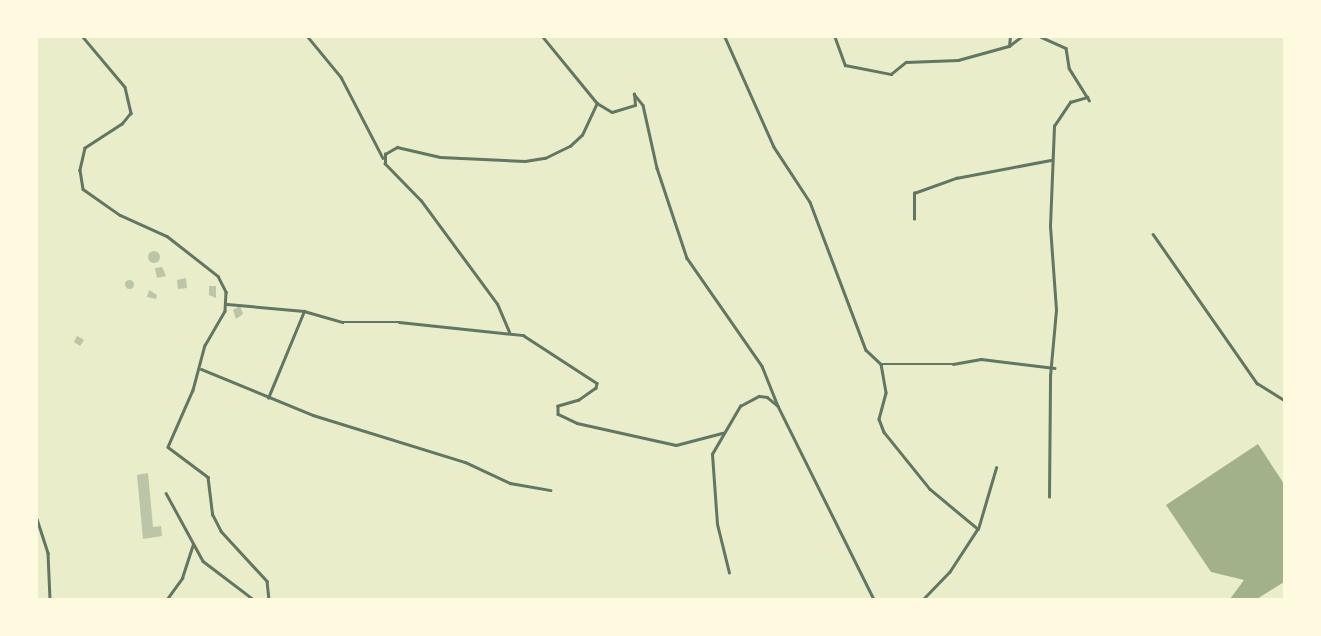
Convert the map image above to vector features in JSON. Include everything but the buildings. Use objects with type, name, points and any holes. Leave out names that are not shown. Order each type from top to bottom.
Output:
[{"type":"street","points":[[83,37],[125,88],[131,113],[122,124],[85,148],[80,170],[83,189],[120,215],[167,236],[223,282],[227,303],[205,345],[200,368],[168,447],[208,477],[213,515],[221,531],[267,580],[269,599]]},
{"type":"street","points":[[308,37],[341,77],[383,159],[473,270],[497,304],[509,332]]},
{"type":"street","points":[[543,37],[597,103],[612,112],[635,105],[634,94],[643,105],[657,169],[687,258],[762,366],[778,406],[874,599]]},
{"type":"street","points":[[725,37],[774,147],[810,202],[866,350],[881,363],[886,393],[879,419],[884,432],[930,489],[978,529]]},
{"type":"street","points":[[835,37],[845,65],[891,74],[906,62],[958,60],[1009,46],[1021,37]]},
{"type":"street","points":[[1009,46],[1010,37]]},
{"type":"street","points":[[1041,37],[1066,48],[1069,68],[1088,99],[1070,102],[1058,118],[1051,160],[1054,368],[1049,497]]},
{"type":"street","points":[[383,159],[397,147],[440,157],[524,162],[545,158],[570,146],[582,135],[597,103]]},
{"type":"street","points":[[914,219],[914,193],[956,178],[1051,160]]},
{"type":"street","points":[[1153,234],[1257,383],[1284,400]]},
{"type":"street","points":[[227,303],[304,312],[342,322],[399,322],[523,335],[597,383],[596,388],[579,400],[557,407],[558,414],[577,423],[676,445],[722,433]]},
{"type":"street","points":[[268,398],[304,312]]},
{"type":"street","points":[[881,363],[953,364],[981,359],[1054,368]]},
{"type":"street","points":[[200,368],[268,398],[409,448],[465,462],[510,483],[550,490]]},
{"type":"street","points":[[729,573],[719,541],[711,463],[722,433],[746,401],[767,397],[778,406]]},
{"type":"street","points":[[924,599],[950,572],[978,529],[991,496],[996,468]]},
{"type":"street","points":[[166,493],[193,545],[213,572],[253,599]]},
{"type":"street","points":[[37,519],[48,553],[50,599]]},
{"type":"street","points":[[167,599],[182,578],[193,545]]},
{"type":"shaded area","points":[[1258,444],[1284,484],[1284,582],[1257,599],[1230,599],[1244,580],[1211,572],[1166,505]]}]
